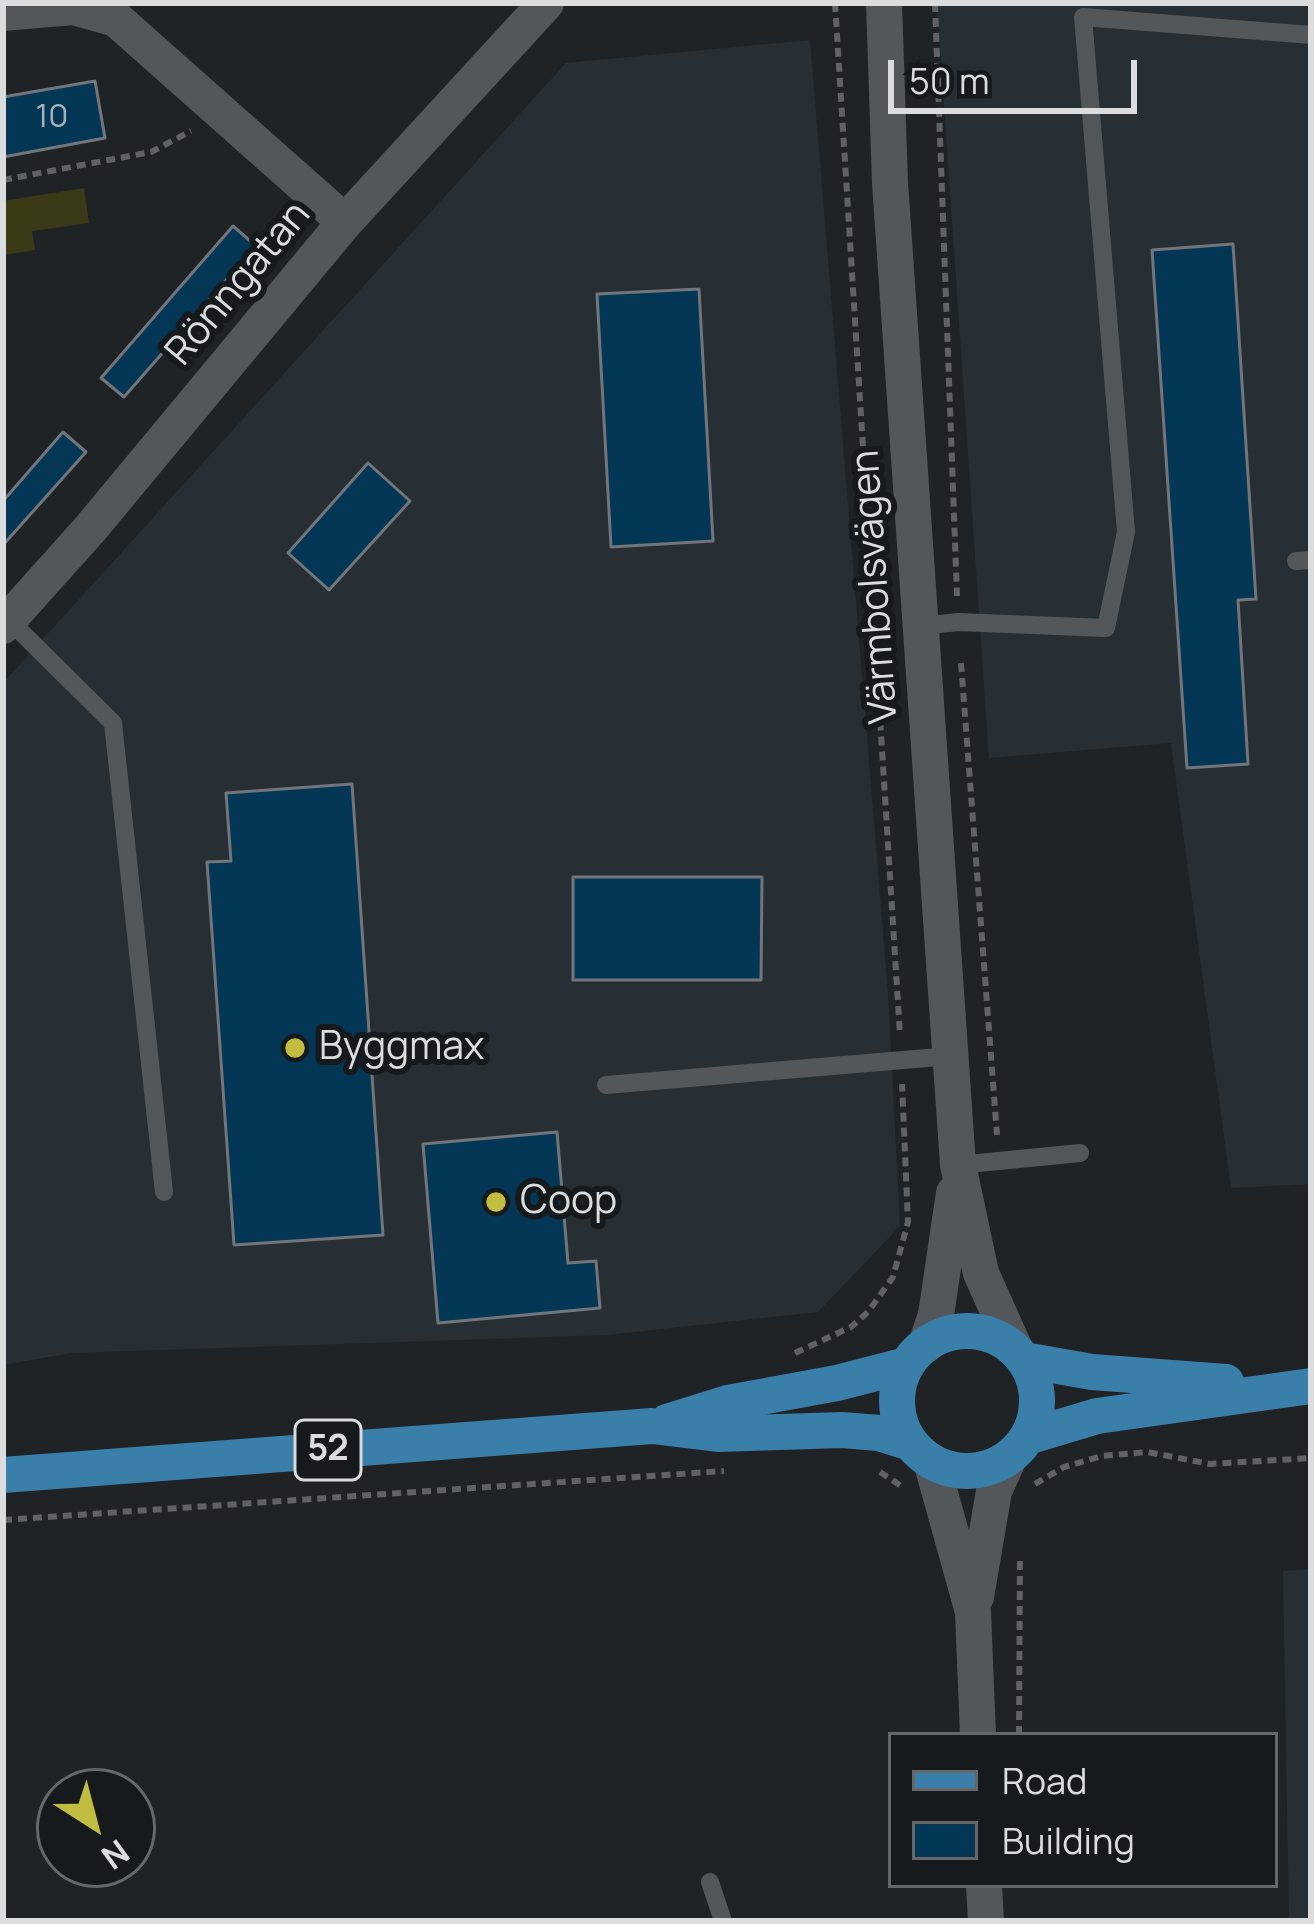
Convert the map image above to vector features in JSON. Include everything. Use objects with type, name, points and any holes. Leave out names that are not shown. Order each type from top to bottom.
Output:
[{"type":"main road","name":"52","points":[[652,1426],[728,1403],[837,1383],[916,1355],[950,1334],[968,1331],[991,1335],[1019,1355],[1092,1372],[1303,1386]]},
{"type":"main road","points":[[916,1355],[898,1403],[899,1419],[921,1452]]},
{"type":"main road","points":[[1018,1448],[1037,1400],[1019,1355]]},
{"type":"main road","name":"52","points":[[3,1475],[652,1426],[718,1434],[879,1433],[943,1467],[971,1471],[1097,1416],[1303,1386]]},
{"type":"street","name":"Rönngatan","points":[[6,623],[345,222],[546,3]]},
{"type":"street","name":"Värmbolsvägen","points":[[884,3],[890,183],[958,1166],[981,1273],[1019,1355]]},
{"type":"street","points":[[3,13],[90,6],[116,19],[345,222]]},
{"type":"street","name":"Värmbolsvägen","points":[[916,1355],[936,1315],[958,1166]]},
{"type":"street","points":[[978,1732],[973,1612],[994,1491],[1018,1448]]},
{"type":"street","points":[[921,1452],[973,1612]]},
{"type":"street","points":[[984,1888],[986,1921]]},
{"type":"lane","points":[[921,626],[958,622],[1106,628],[1126,532],[1083,17],[1311,35]]},
{"type":"lane","points":[[6,623],[113,723],[164,1192]]},
{"type":"lane","points":[[606,1084],[951,1056]]},
{"type":"lane","points":[[958,1166],[1080,1153]]},
{"type":"lane","points":[[710,1882],[723,1921]]},
{"type":"path","points":[[832,1338],[868,1312],[883,1294],[904,1247],[908,1222],[835,3]]},
{"type":"path","points":[[3,180],[151,152],[197,125]]},
{"type":"path","points":[[1030,1489],[1064,1468],[1102,1456],[1147,1452],[1210,1464],[1311,1458]]},
{"type":"path","points":[[872,1469],[900,1484],[916,1501]]},
{"type":"path","points":[[3,1520],[744,1470]]},
{"type":"path","points":[[1019,1732],[1020,1549]]},
{"type":"shaded area","points":[[937,3],[1311,3],[1311,1184],[1231,1188],[1171,743],[989,758]]},
{"type":"shaded area","points":[[810,40],[888,994],[900,1226],[818,1312],[606,1335],[71,1353],[3,1365],[3,683],[566,63]]},
{"type":"shaded area","points":[[84,188],[89,223],[32,231],[35,250],[3,255],[3,201]]},
{"type":"shaded area","points":[[1311,1569],[1311,1921],[1289,1921],[1283,1571]]},
{"type":"building","points":[[95,81],[105,138],[3,157],[3,97]]},
{"type":"building","points":[[233,226],[256,246],[124,397],[101,378]]},
{"type":"building","points":[[1233,244],[1256,599],[1238,600],[1248,764],[1187,768],[1152,250]]},
{"type":"building","points":[[699,289],[713,541],[611,547],[597,294]]},
{"type":"building","points":[[63,432],[86,452],[3,545],[3,501]]},
{"type":"building","points":[[368,463],[410,501],[329,590],[288,553]]},
{"type":"building","name":"Byggmax","points":[[352,784],[383,1235],[234,1245],[207,862],[231,861],[226,793]]},
{"type":"building","points":[[573,877],[762,877],[761,980],[573,980]]},
{"type":"building","name":"Coop","points":[[557,1132],[568,1263],[596,1261],[600,1308],[438,1323],[423,1144]]},
{"type":"place","name":"Byggmax","points":[[295,1048]]},
{"type":"place","name":"Coop","points":[[496,1202]]}]
